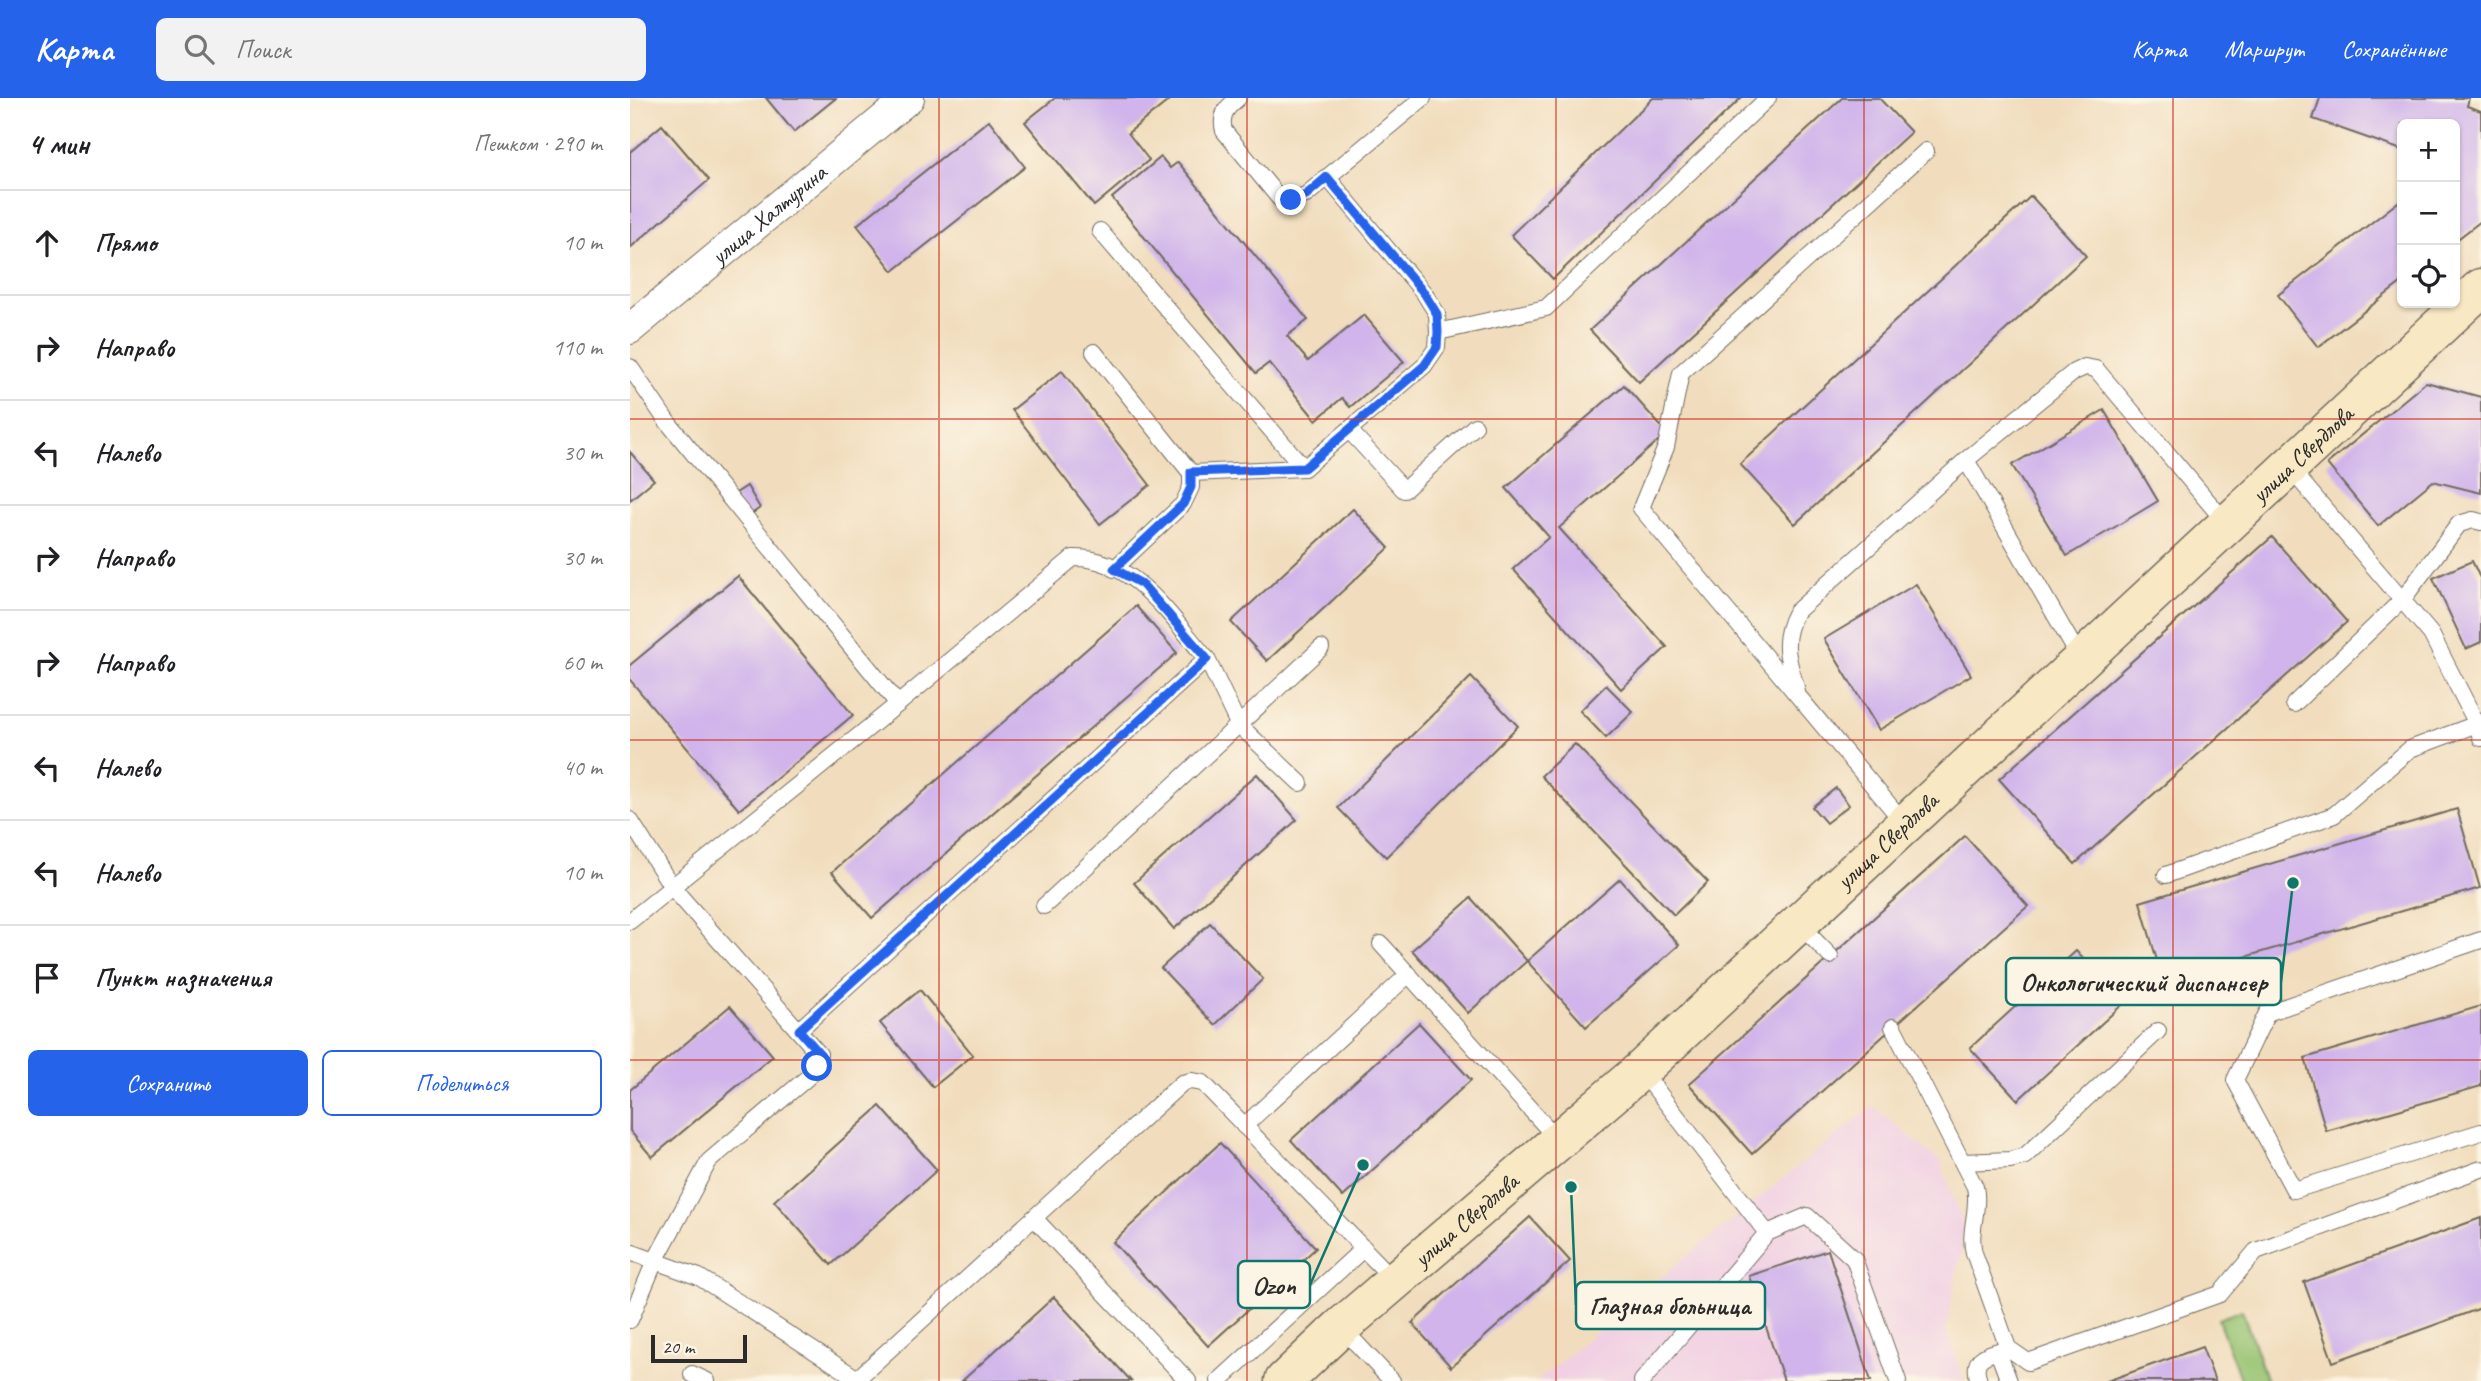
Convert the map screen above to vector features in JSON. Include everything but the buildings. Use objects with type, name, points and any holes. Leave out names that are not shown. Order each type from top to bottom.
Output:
[{"type":"main road","name":"улица Свердлова","points":[[1284,1381],[1341,1327],[1641,1070],[2481,288]]},
{"type":"street","name":"улица Халтурина","points":[[630,329],[909,98]]},
{"type":"lane","points":[[1238,98],[1227,107],[1221,120],[1224,131],[1279,198],[1291,200],[1306,195],[1423,98]]},
{"type":"lane","points":[[1438,332],[1546,308],[1768,98]]},
{"type":"lane","points":[[1905,824],[1641,508],[1666,447],[1681,373],[1926,150]]},
{"type":"lane","points":[[1191,472],[1304,468],[1424,366],[1437,347],[1437,314],[1424,293],[1327,177]]},
{"type":"lane","points":[[1100,231],[1304,468]]},
{"type":"lane","points":[[1094,352],[1191,472],[1191,487],[1183,504],[1114,569]]},
{"type":"lane","points":[[630,367],[666,421],[898,704]]},
{"type":"lane","points":[[1798,696],[1786,648],[1788,627],[1796,612],[1966,460],[2074,372],[2085,367],[2096,369],[2227,524]]},
{"type":"lane","points":[[1349,430],[1404,489],[1475,426]]},
{"type":"lane","points":[[1966,460],[2081,660]]},
{"type":"lane","points":[[2166,875],[2334,815],[2410,749],[2479,732],[2431,634],[2290,467]]},
{"type":"lane","points":[[2294,704],[2403,600],[2459,524],[2473,520],[2481,522]]},
{"type":"lane","points":[[630,921],[1073,558],[1093,558],[1142,584],[1207,659],[1238,724],[1300,783]]},
{"type":"lane","points":[[1044,906],[1321,648]]},
{"type":"lane","points":[[799,1030],[1207,659]]},
{"type":"lane","points":[[630,820],[671,887],[820,1054],[817,1066],[807,1078],[709,1161],[655,1261],[630,1320]]},
{"type":"lane","points":[[1798,923],[1830,957]]},
{"type":"lane","points":[[2481,940],[2267,1013],[2235,1080],[2294,1189],[2481,1132]]},
{"type":"lane","points":[[1381,944],[1559,1141]]},
{"type":"lane","points":[[1244,1126],[1409,974]]},
{"type":"lane","points":[[1893,1027],[1975,1187],[1978,1197],[1971,1244],[2003,1350],[2009,1381]]},
{"type":"lane","points":[[1963,1162],[2010,1160],[2025,1156],[2158,1031]]},
{"type":"lane","points":[[1641,1070],[1766,1233]]},
{"type":"lane","points":[[630,1252],[699,1277],[859,1379],[1182,1083],[1191,1080],[1203,1083],[1396,1281]]},
{"type":"lane","points":[[1979,1381],[1975,1370],[1976,1363],[1982,1358],[2003,1350],[2028,1362],[2220,1294],[2256,1251],[2481,1169]]},
{"type":"lane","points":[[1642,1381],[1766,1233],[1807,1216],[1854,1259],[1898,1381]]},
{"type":"lane","points":[[1034,1218],[1188,1381]]},
{"type":"lane","points":[[1219,1381],[1364,1248]]},
{"type":"lane","points":[[1341,1327],[1392,1381]]},
{"type":"shaded area","points":[[1873,1106],[1941,1162],[1965,1231],[1946,1329],[1964,1381],[1537,1381],[1676,1265]]},
{"type":"green space","points":[[2242,1310],[2267,1381],[2241,1381],[2218,1319]]},
{"type":"place","name":"Онкологический диспансер","points":[[2293,883]]},
{"type":"place","name":"Ozon","points":[[1363,1165]]},
{"type":"place","name":"Глазная больница","points":[[1571,1187]]},
{"type":"route","points":[[817,1066],[820,1054],[799,1030],[1207,659],[1142,584],[1114,569],[1183,504],[1191,487],[1191,472],[1304,468],[1424,366],[1437,347],[1437,314],[1424,293],[1327,177],[1306,195],[1291,200]]}]
